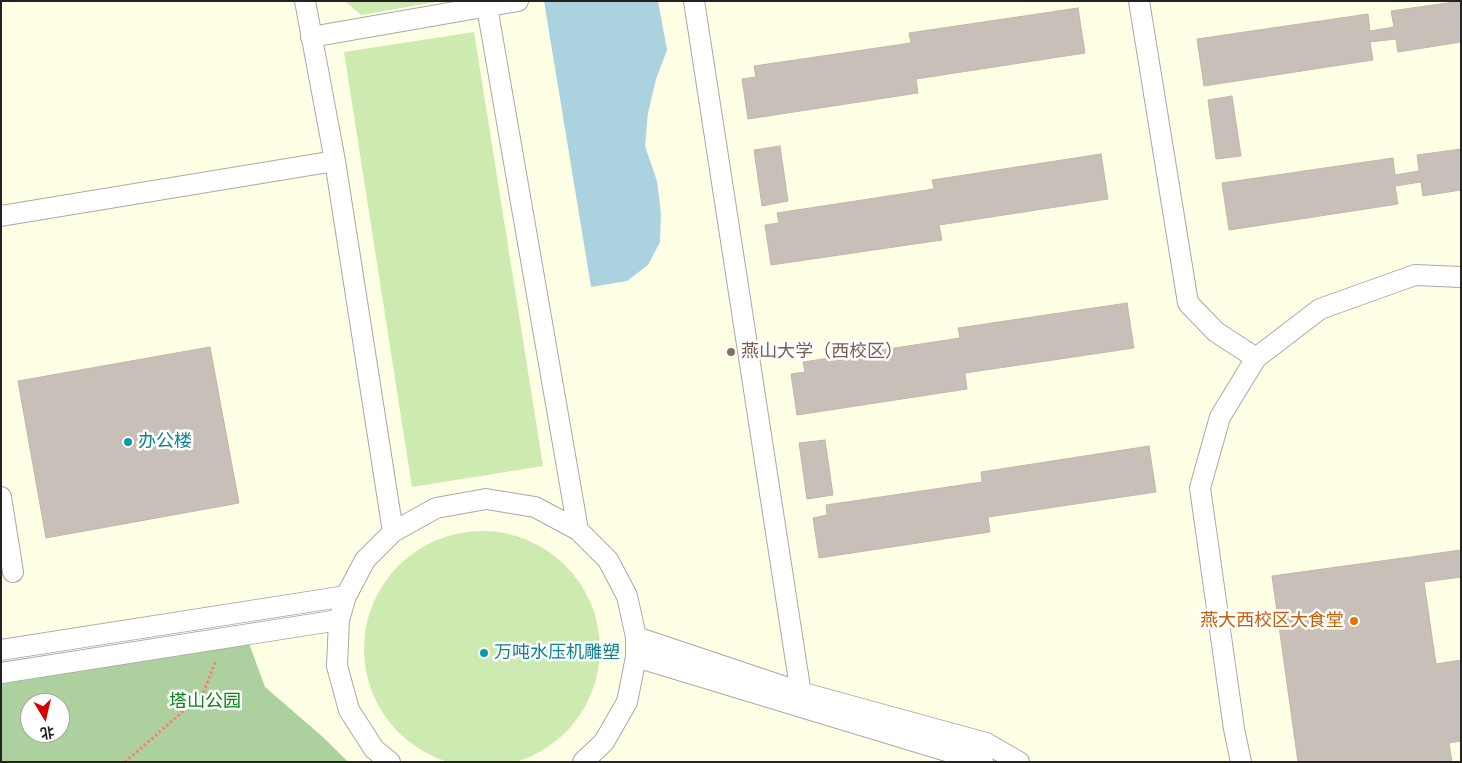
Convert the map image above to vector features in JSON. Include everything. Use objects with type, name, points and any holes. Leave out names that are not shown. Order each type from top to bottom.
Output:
[{"type":"street","points":[[306,1],[311,37],[335,161],[393,532]]},
{"type":"street","points":[[311,37],[487,4],[518,1]]},
{"type":"street","points":[[694,1],[802,699]]},
{"type":"street","points":[[1139,1],[1188,303],[1216,332],[1256,358]]},
{"type":"street","points":[[487,4],[578,530]]},
{"type":"street","points":[[1,216],[335,161]]},
{"type":"street","points":[[1241,762],[1234,729],[1200,488],[1220,417],[1256,358],[1320,309],[1415,275],[1461,276]]},
{"type":"street","points":[[1,497],[13,572]]},
{"type":"street","points":[[390,762],[374,748],[349,710],[337,666],[339,620],[346,596],[365,560],[393,532],[436,508],[486,499],[535,507],[578,530],[608,560],[627,596],[636,637],[636,658],[627,702],[604,742],[599,762]]},
{"type":"street","points":[[1,650],[346,596]]},
{"type":"street","points":[[1,673],[339,620]]},
{"type":"street","points":[[636,637],[802,699],[983,762]]},
{"type":"street","points":[[636,658],[986,743],[1019,762]]},
{"type":"street","points":[[583,762],[604,742]]},
{"type":"path","points":[[126,762],[203,694],[225,638]]},
{"type":"shaded area","name":"燕山大学（西校区）","points":[[1,1],[1461,1],[1461,762],[1,762]]},
{"type":"green space","points":[[345,1],[441,1],[361,15]]},
{"type":"green space","points":[[474,32],[543,466],[412,487],[344,52]]},
{"type":"green space","points":[[482,531],[505,533],[538,545],[557,558],[573,574],[586,593],[595,615],[600,649],[598,672],[586,705],[573,724],[557,740],[538,753],[516,762],[482,767],[459,765],[426,753],[407,740],[391,724],[378,705],[369,683],[364,649],[366,626],[378,593],[391,574],[407,558],[426,545],[448,536]]},
{"type":"green space","name":"塔山公园","points":[[246,635],[265,687],[324,738],[348,762],[1,762],[1,673]]},
{"type":"water","points":[[544,1],[658,1],[667,50],[656,79],[648,113],[645,146],[657,181],[661,214],[660,242],[648,265],[627,281],[591,287]]},
{"type":"building","points":[[1461,1],[1461,42],[1398,52],[1396,39],[1370,42],[1373,60],[1204,86],[1197,39],[1368,14],[1370,31],[1394,27],[1391,11]]},
{"type":"building","points":[[1078,8],[1085,53],[916,79],[918,93],[748,119],[742,79],[756,77],[754,66],[911,43],[909,33]]},
{"type":"building","points":[[1232,96],[1241,156],[1216,159],[1208,100]]},
{"type":"building","points":[[780,146],[788,201],[762,206],[754,150]]},
{"type":"building","points":[[1461,149],[1461,190],[1423,196],[1421,182],[1395,186],[1398,204],[1229,230],[1222,183],[1393,158],[1395,175],[1419,171],[1417,155]]},
{"type":"building","points":[[1101,154],[1108,199],[939,225],[942,240],[771,265],[765,225],[779,223],[777,213],[934,189],[932,180]]},
{"type":"building","points":[[1127,303],[1134,348],[965,373],[967,389],[797,415],[791,374],[805,372],[803,362],[960,338],[958,328]]},
{"type":"building","name":"办公楼","points":[[210,347],[239,503],[46,538],[18,381]]},
{"type":"building","points":[[825,440],[833,495],[807,499],[799,443]]},
{"type":"building","points":[[1149,446],[1156,492],[988,517],[990,532],[819,558],[813,518],[827,515],[826,505],[982,482],[981,472]]},
{"type":"building","name":"燕大西校区大食堂","points":[[1461,550],[1461,577],[1424,582],[1436,664],[1461,660],[1461,741],[1449,743],[1452,762],[1298,762],[1272,576]]},
{"type":"place","name":"燕山大学（西校区）","points":[[731,352]]},
{"type":"place","name":"办公楼","points":[[128,442]]},
{"type":"place","name":"燕大西校区大食堂","points":[[1354,621]]},
{"type":"place","name":"万吨水压机雕塑","points":[[484,653]]}]
